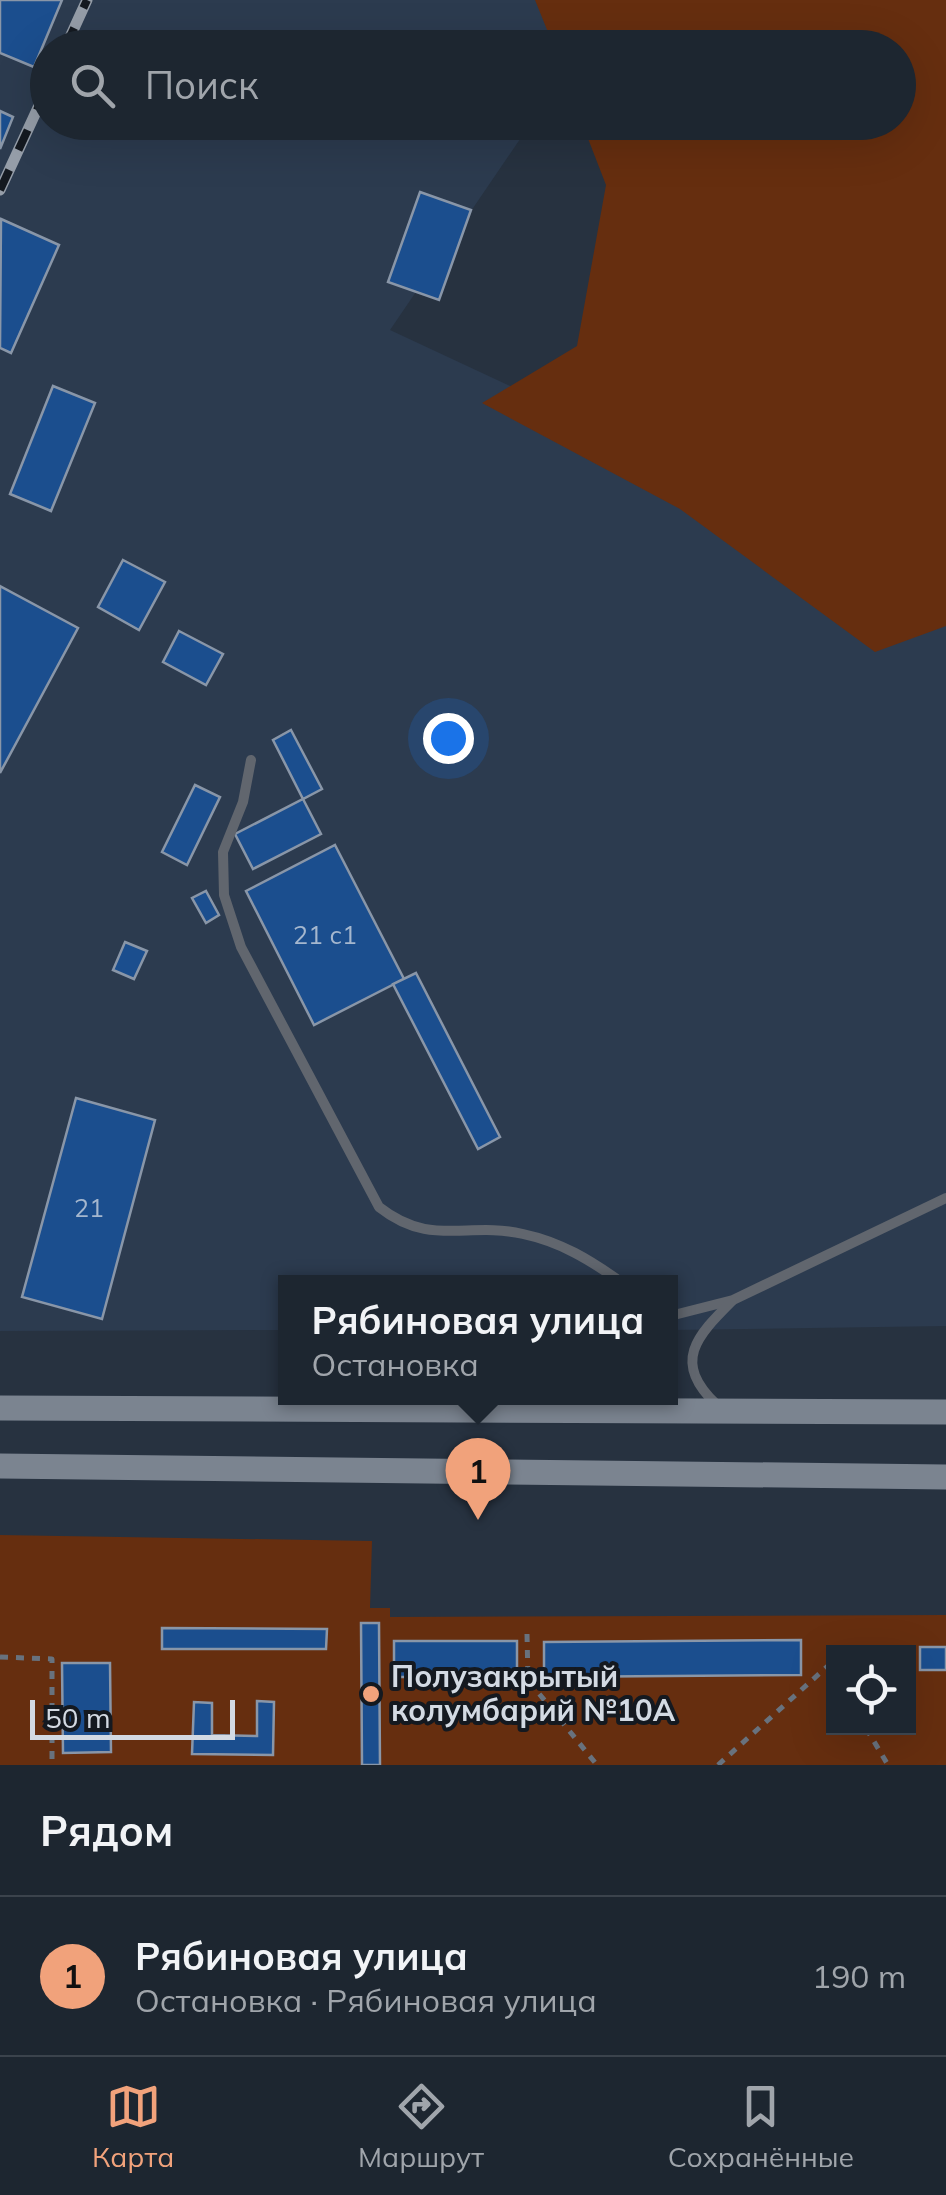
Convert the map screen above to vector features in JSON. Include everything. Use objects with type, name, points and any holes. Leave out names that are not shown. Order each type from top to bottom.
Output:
[{"type":"main road","points":[[0,1408],[946,1412]]},
{"type":"main road","points":[[0,1466],[946,1477]]},
{"type":"lane","points":[[251,760],[244,802],[224,852],[224,895],[240,947],[380,1208],[402,1225],[434,1233],[520,1233],[578,1252],[611,1275]]},
{"type":"lane","points":[[678,1313],[733,1300],[946,1198]]},
{"type":"lane","points":[[721,1409],[704,1393],[691,1368],[695,1338],[733,1300]]},
{"type":"lane","points":[[440,1409],[451,1405]]},
{"type":"path","points":[[526,1634],[528,1680],[596,1765]]},
{"type":"path","points":[[0,1657],[52,1659],[52,1765]]},
{"type":"path","points":[[718,1765],[826,1668]]},
{"type":"path","points":[[870,1735],[888,1765]]},
{"type":"shaded area","points":[[0,0],[616,0],[595,30],[30,30],[30,140],[519,140],[390,330],[946,589],[946,1326],[678,1330],[678,1275],[278,1275],[278,1330],[0,1331]]},
{"type":"shaded area","points":[[535,0],[946,0],[946,626],[875,652],[680,509],[482,403],[577,346],[606,185],[589,140],[916,140],[916,30],[547,30]]},
{"type":"shaded area","points":[[0,1535],[372,1541],[370,1608],[390,1608],[390,1617],[946,1615],[946,1765],[0,1765]]},
{"type":"building","points":[[0,0],[62,0],[49,30],[30,30],[30,65],[0,53]]},
{"type":"building","points":[[0,111],[13,117],[0,149]]},
{"type":"building","points":[[420,192],[471,210],[439,300],[388,282]]},
{"type":"building","points":[[1,219],[59,245],[11,353],[0,348]]},
{"type":"building","points":[[53,386],[95,403],[51,511],[10,494]]},
{"type":"building","points":[[123,560],[165,582],[139,630],[98,607]]},
{"type":"building","points":[[0,586],[78,628],[0,773]]},
{"type":"building","points":[[179,631],[223,654],[206,685],[163,662]]},
{"type":"building","points":[[291,730],[322,789],[303,799],[273,740]]},
{"type":"building","points":[[195,785],[220,797],[187,865],[162,852]]},
{"type":"building","points":[[303,799],[321,834],[253,869],[235,834]]},
{"type":"building","points":[[335,845],[404,979],[314,1025],[246,891]]},
{"type":"building","points":[[206,891],[219,915],[206,923],[192,898]]},
{"type":"building","points":[[125,942],[147,951],[134,979],[113,970]]},
{"type":"building","points":[[416,973],[500,1137],[478,1149],[393,984]]},
{"type":"building","points":[[76,1098],[155,1120],[102,1319],[22,1297]]},
{"type":"building","name":"Полузакрытый колумбарий №10А","points":[[361,1623],[379,1623],[380,1765],[362,1765]]},
{"type":"building","points":[[162,1628],[327,1629],[326,1649],[162,1649]]},
{"type":"building","points":[[801,1640],[801,1675],[544,1677],[544,1642]]},
{"type":"building","points":[[394,1641],[517,1641],[517,1677],[394,1677]]},
{"type":"building","points":[[920,1647],[946,1647],[946,1670],[920,1670]]},
{"type":"building","points":[[62,1663],[110,1663],[111,1752],[63,1753]]},
{"type":"building","points":[[257,1701],[274,1702],[273,1755],[192,1754],[194,1702],[212,1703],[212,1735],[257,1736]]},
{"type":"railway","points":[[73,30],[87,0]]},
{"type":"railway","points":[[0,190],[30,125]]},
{"type":"place","name":"Рябиновая улица","points":[[478,1520]]},
{"type":"place","name":"Полузакрытый колумбарий №10А","points":[[371,1694]]}]
